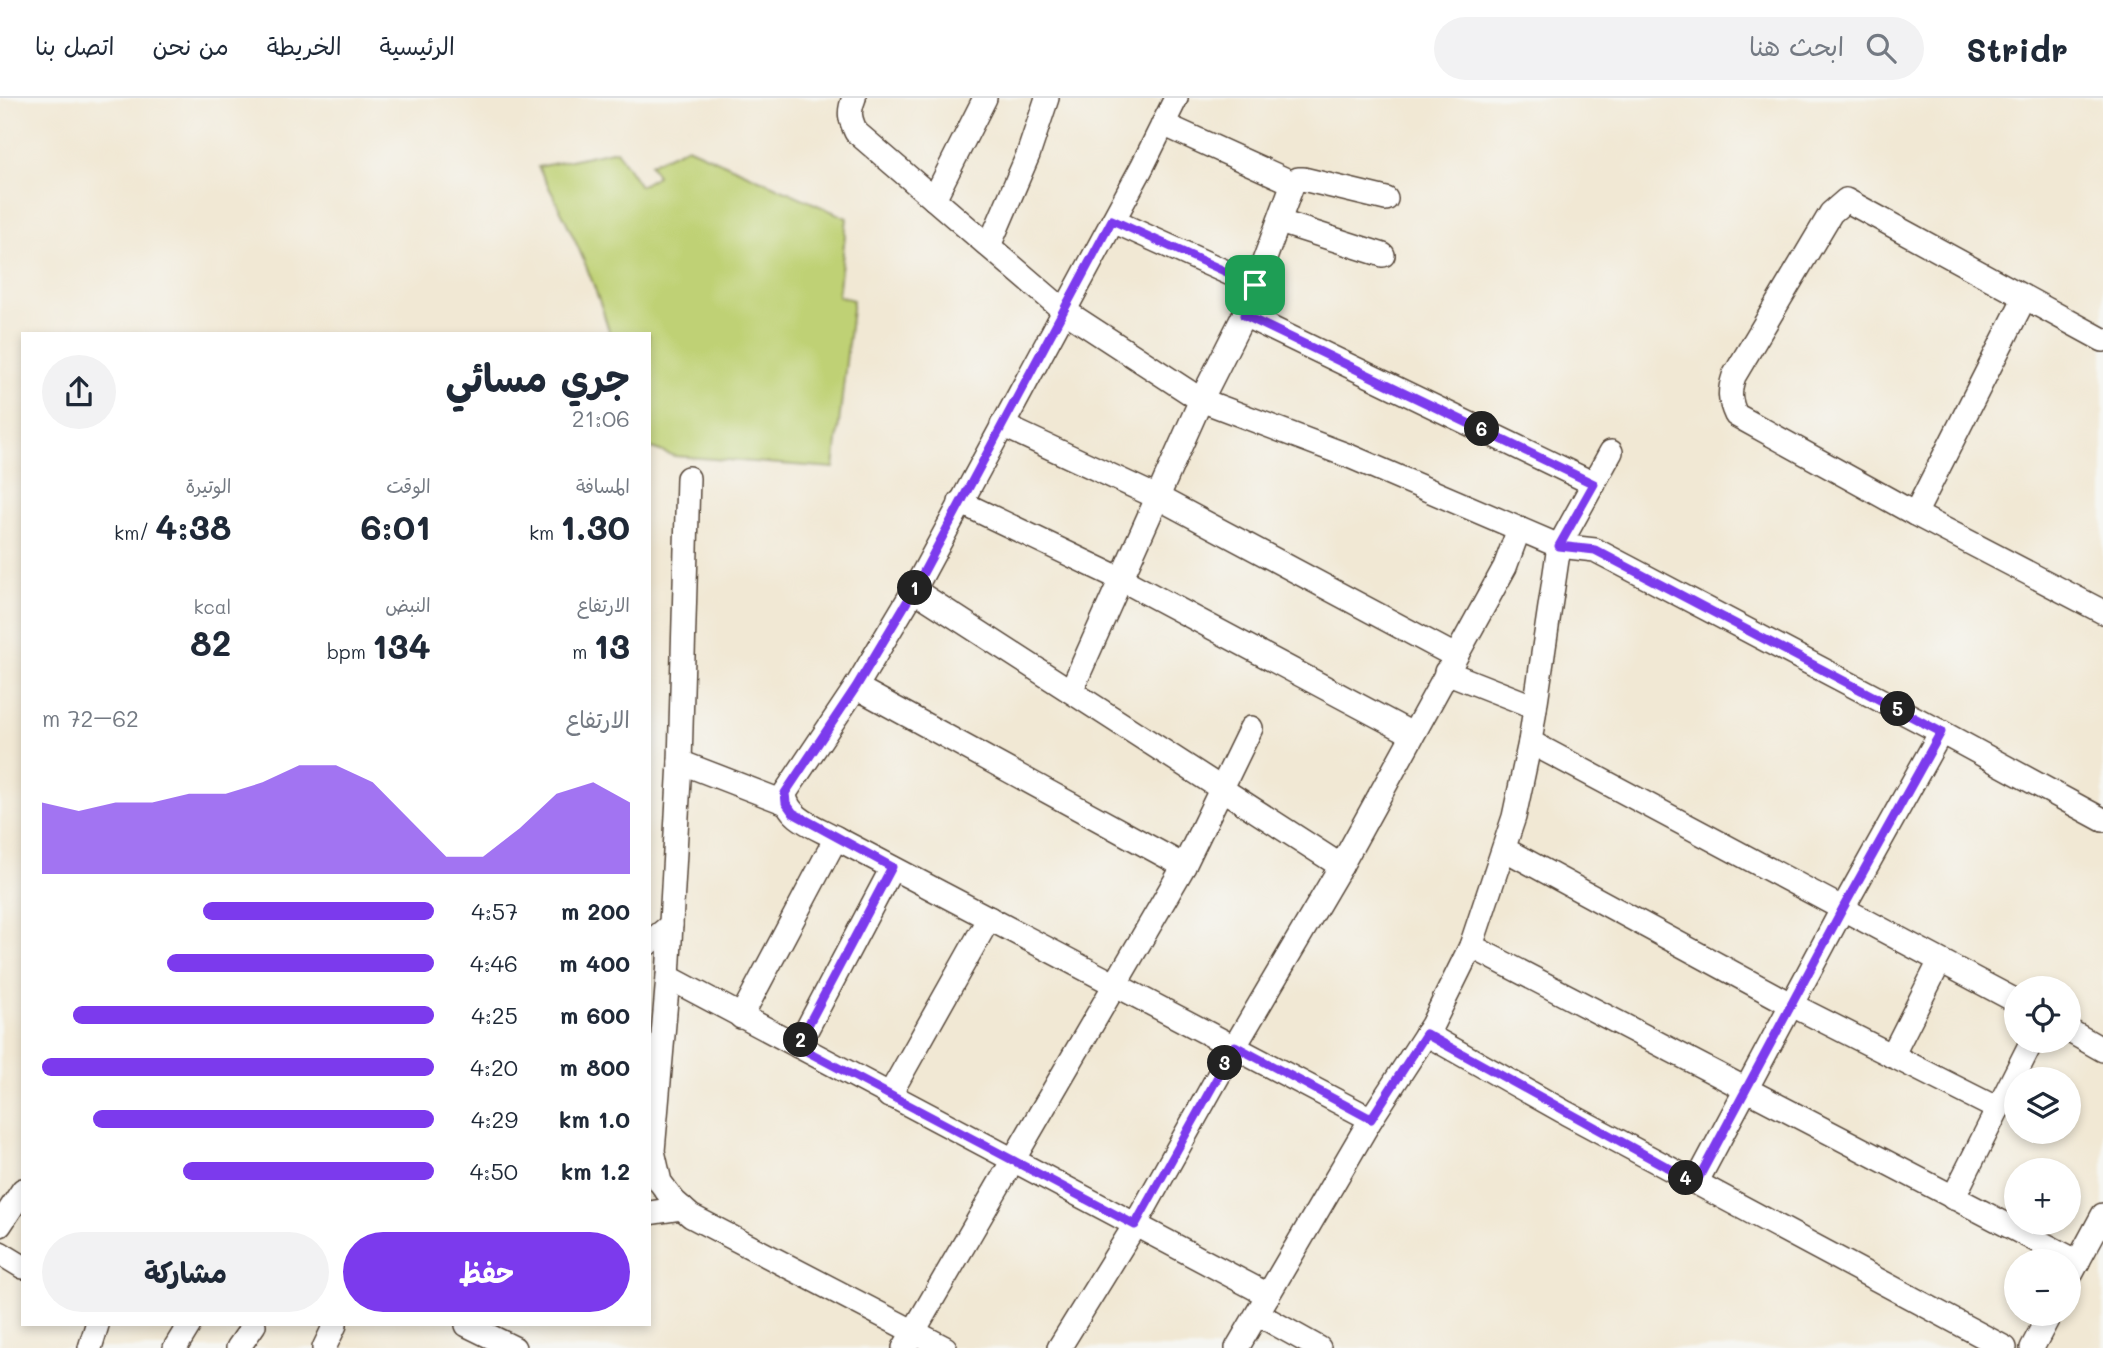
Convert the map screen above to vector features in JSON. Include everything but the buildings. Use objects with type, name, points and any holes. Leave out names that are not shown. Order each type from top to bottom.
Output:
[{"type":"street","points":[[854,98],[850,119],[856,132],[934,200],[1063,310],[1201,400],[1349,456],[1559,546],[1595,550],[2103,820]]},
{"type":"street","points":[[934,200],[985,98]]},
{"type":"street","points":[[989,246],[1028,155],[1048,98]]},
{"type":"street","points":[[1175,98],[914,590],[856,687],[785,793],[786,803],[793,813],[836,838],[1371,1119]]},
{"type":"street","points":[[1163,124],[1293,183]]},
{"type":"street","points":[[1071,691],[1201,400],[1244,315],[1293,183],[1298,179],[1386,199]]},
{"type":"street","points":[[2103,340],[1846,200],[1832,213],[1734,376],[1730,390],[1730,403],[1736,415],[1915,514],[2103,612]]},
{"type":"street","points":[[1112,220],[1255,285]]},
{"type":"street","points":[[1280,222],[1383,255]]},
{"type":"street","points":[[1915,514],[2024,299]]},
{"type":"street","points":[[1244,315],[1594,484]]},
{"type":"street","points":[[1002,425],[1159,498],[1451,664],[1535,707]]},
{"type":"street","points":[[1237,1348],[1371,1119],[1426,1034],[1471,946],[1514,817],[1530,742],[1559,546],[1611,452]]},
{"type":"street","points":[[688,478],[680,762],[668,977],[653,1151],[660,1182],[674,1201],[691,1216],[908,1340],[945,1348]]},
{"type":"street","points":[[960,502],[1121,579],[1412,734]]},
{"type":"street","points":[[1059,1348],[1135,1225],[1340,866],[1505,567],[1520,529]]},
{"type":"street","points":[[914,590],[1340,866]]},
{"type":"street","points":[[856,687],[1184,866]]},
{"type":"street","points":[[908,1340],[1184,866],[1251,728]]},
{"type":"street","points":[[1696,1183],[1843,908],[1941,732]]},
{"type":"street","points":[[1530,742],[2004,995]]},
{"type":"street","points":[[680,762],[786,803]]},
{"type":"street","points":[[741,1017],[836,838]]},
{"type":"street","points":[[1504,849],[1792,1005],[1998,1109]]},
{"type":"street","points":[[797,1046],[892,867]]},
{"type":"street","points":[[889,1096],[989,918]]},
{"type":"street","points":[[651,941],[671,925]]},
{"type":"street","points":[[1471,946],[1953,1198],[2037,1249]]},
{"type":"street","points":[[1892,1056],[1940,961]]},
{"type":"street","points":[[668,977],[1135,1225],[1263,1304],[1319,1348]]},
{"type":"street","points":[[1426,1034],[1696,1183],[2005,1348]]},
{"type":"street","points":[[2081,1037],[2103,1050]]},
{"type":"street","points":[[1953,1198],[2026,1053]]},
{"type":"street","points":[[3,1216],[21,1194]]},
{"type":"street","points":[[651,1213],[682,1208]]},
{"type":"street","points":[[2081,1256],[2103,1215]]},
{"type":"street","points":[[0,1253],[21,1266]]},
{"type":"street","points":[[90,1348],[97,1326]]},
{"type":"street","points":[[175,1348],[188,1326]]},
{"type":"street","points":[[238,1348],[253,1326]]},
{"type":"street","points":[[469,1326],[514,1348]]},
{"type":"street","points":[[2032,1348],[2044,1326]]},
{"type":"green space","points":[[687,147],[847,218],[838,296],[853,300],[834,468],[674,456],[651,448],[651,332],[609,332],[579,249],[538,167],[616,150],[640,186],[657,176],[650,164]]},
{"type":"route","points":[[1112,220],[1255,285],[1244,315],[1594,484],[1559,546],[1595,550],[1941,732],[1843,908],[1696,1183],[1426,1034],[1371,1119],[1235,1046],[1135,1225],[797,1046],[892,867],[793,813],[786,803],[785,793],[856,687],[914,590],[1112,220]]}]
